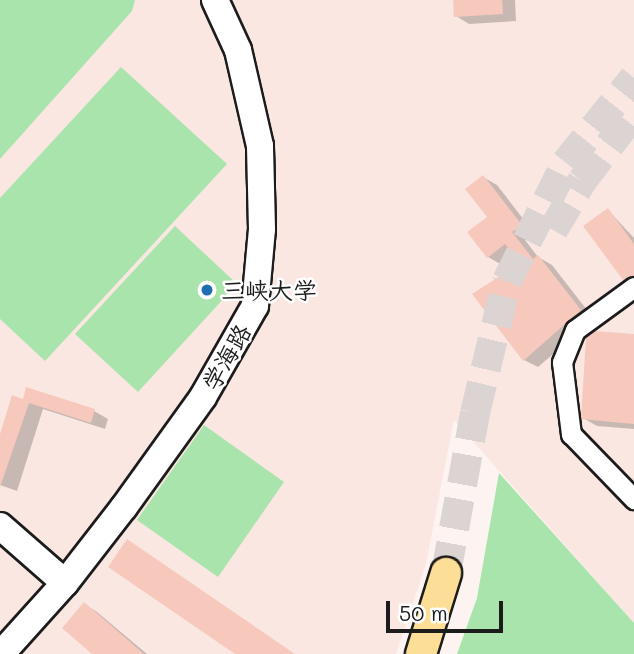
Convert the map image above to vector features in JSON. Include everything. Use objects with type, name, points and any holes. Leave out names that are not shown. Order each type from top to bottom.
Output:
[{"type":"main road","points":[[421,654],[452,578],[433,654]]},
{"type":"street","name":"学海路","points":[[1,654],[65,583],[203,397],[255,306],[262,229],[260,146],[239,50],[215,0]]},
{"type":"street","points":[[634,287],[575,330],[562,362],[571,434],[634,499]]},
{"type":"street","points":[[0,526],[65,583]]},
{"type":"shaded area","name":"三峡大学","points":[[0,0],[634,0],[634,623],[454,420],[426,564],[396,654],[0,654]]},
{"type":"green space","points":[[0,0],[135,0],[132,11],[0,159]]},
{"type":"green space","points":[[121,67],[227,164],[45,361],[0,319],[0,198]]},
{"type":"green space","points":[[175,226],[237,284],[138,392],[75,334]]},
{"type":"green space","points":[[204,425],[284,482],[218,577],[137,520]]},
{"type":"green space","points":[[499,473],[634,623],[634,654],[457,654],[477,598]]},
{"type":"building","points":[[453,0],[502,0],[503,14],[454,17]]},
{"type":"building","points":[[483,175],[522,225],[512,232],[533,259],[538,255],[581,310],[523,361],[472,294],[520,263],[505,244],[487,258],[467,232],[487,217],[465,189]]},
{"type":"building","points":[[608,208],[634,244],[634,275],[623,280],[583,226]]},
{"type":"building","points":[[595,331],[634,334],[634,424],[581,419],[586,337]]},
{"type":"building","points":[[26,387],[95,409],[91,423],[29,403],[0,487],[0,434],[12,395],[23,399]]},
{"type":"building","points":[[127,539],[295,654],[235,654],[108,567]]},
{"type":"building","points":[[84,602],[144,654],[92,654],[62,628]]},
{"type":"tunnel","points":[[446,573],[475,413],[507,281],[566,163],[634,78]]},
{"type":"tunnel","points":[[553,230],[582,181],[634,113]]},
{"type":"place","name":"三峡大学","points":[[207,290]]}]
